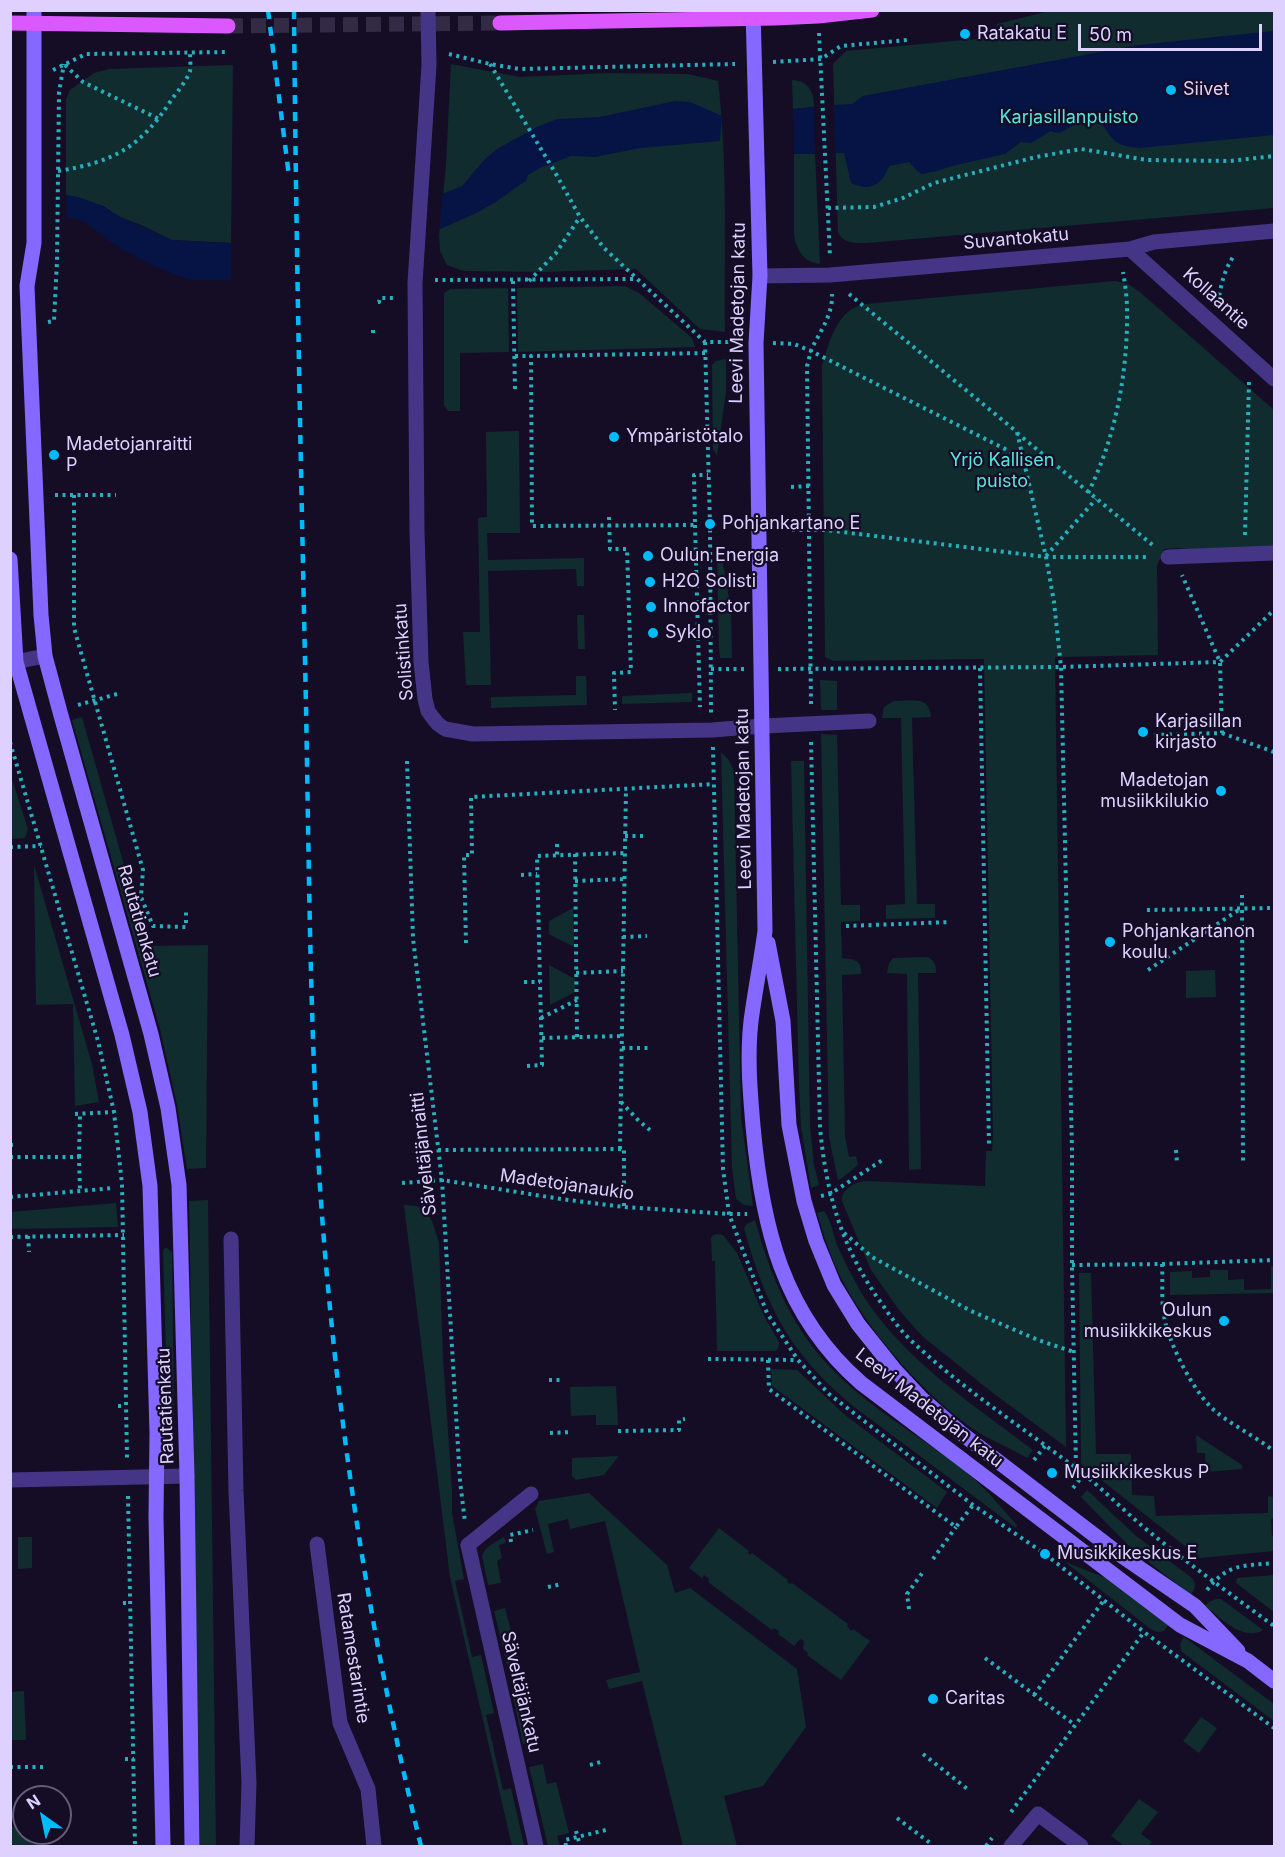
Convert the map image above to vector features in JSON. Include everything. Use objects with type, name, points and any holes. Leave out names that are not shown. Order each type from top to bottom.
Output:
[{"type":"main road","points":[[500,23],[753,14],[818,16],[872,10]]},
{"type":"main road","name":"Leevi Madetojan katu","points":[[753,14],[760,276],[756,343],[765,931],[751,1023],[749,1081],[764,1210],[783,1274],[799,1307],[824,1345],[861,1383],[1180,1625],[1248,1661],[1275,1681]]},
{"type":"main road","points":[[10,22],[34,17],[228,26]]},
{"type":"main road","name":"Rautatienkatu","points":[[34,17],[34,243],[27,286],[39,592],[45,656],[151,1035],[168,1108],[179,1185],[187,1476],[192,1846]]},
{"type":"main road","name":"Rautatienkatu","points":[[10,559],[13,662],[122,1035],[140,1112],[150,1186],[157,1433],[163,1846]]},
{"type":"main road","name":"Leevi Madetojan katu","points":[[765,931],[783,1021],[789,1125],[804,1200],[816,1242],[834,1285],[858,1324],[894,1369],[922,1399],[961,1433],[1119,1554],[1195,1606],[1248,1661]]},
{"type":"street","name":"Solistinkatu","points":[[428,10],[429,65],[415,283],[417,532],[422,663],[428,711],[438,724],[446,729],[473,734],[712,730],[869,721]]},
{"type":"street","name":"Suvantokatu","points":[[760,276],[830,275],[1130,249],[1154,242],[1275,231]]},
{"type":"street","name":"Kollaantie","points":[[1130,249],[1275,379]]},
{"type":"street","points":[[1168,557],[1275,554]]},
{"type":"street","points":[[13,662],[45,656]]},
{"type":"street","points":[[231,1239],[236,1491],[249,1783],[247,1846]]},
{"type":"street","points":[[10,1480],[187,1476]]},
{"type":"street","points":[[468,1545],[531,1494]]},
{"type":"street","name":"Ratamestarintie","points":[[317,1544],[340,1723],[368,1789],[374,1846]]},
{"type":"street","name":"Säveltäjänkatu","points":[[468,1545],[536,1846]]},
{"type":"street","points":[[1011,1846],[1038,1814],[1081,1846]]},
{"type":"path","points":[[811,710],[807,366],[811,351],[833,304],[819,32]]},
{"type":"path","points":[[793,61],[821,59],[841,46],[907,40]]},
{"type":"path","points":[[58,171],[85,167],[112,158],[139,140],[159,119],[189,72],[190,52]]},
{"type":"path","points":[[52,70],[86,54],[228,52]]},
{"type":"path","points":[[449,54],[519,69],[715,64]]},
{"type":"path","points":[[64,64],[83,82],[159,119]]},
{"type":"path","points":[[54,321],[59,92],[64,64]]},
{"type":"path","points":[[490,64],[580,217],[604,248],[705,342],[726,342]]},
{"type":"path","points":[[828,208],[874,207],[903,198],[934,183],[1081,149],[1147,160],[1230,161],[1275,156]]},
{"type":"path","points":[[529,281],[555,252],[580,217]]},
{"type":"path","points":[[1218,304],[1227,266],[1239,249]]},
{"type":"path","points":[[1088,493],[1099,471],[1114,423],[1125,369],[1127,308],[1123,272]]},
{"type":"path","points":[[435,280],[635,279]]},
{"type":"path","points":[[513,281],[515,391]]},
{"type":"path","points":[[849,294],[1178,565],[1220,662],[1222,733]]},
{"type":"path","points":[[373,298],[379,300],[396,298]]},
{"type":"path","points":[[705,342],[711,708]]},
{"type":"path","points":[[784,343],[794,344],[811,351],[1021,458]]},
{"type":"path","points":[[514,356],[705,353]]},
{"type":"path","points":[[531,356],[532,526],[695,525]]},
{"type":"path","points":[[1245,555],[1249,380],[1260,366]]},
{"type":"path","points":[[1017,432],[1021,458],[1046,557],[1054,602],[1061,667],[1072,1151],[1076,1468]]},
{"type":"path","points":[[700,707],[694,475],[708,475]]},
{"type":"path","points":[[791,486],[809,486]]},
{"type":"path","points":[[56,495],[116,495]]},
{"type":"path","points":[[74,495],[74,628],[143,870],[141,897],[153,926],[186,927],[186,909]]},
{"type":"path","points":[[1046,557],[1096,499]]},
{"type":"path","points":[[609,517],[610,549],[627,549],[631,672],[614,673],[615,710]]},
{"type":"path","points":[[792,530],[826,530],[1046,557],[1168,557]]},
{"type":"path","points":[[789,669],[1061,667],[1220,662],[1275,610]]},
{"type":"path","points":[[980,668],[990,1145]]},
{"type":"path","points":[[711,669],[732,669]]},
{"type":"path","points":[[1154,735],[1222,733],[1275,752]]},
{"type":"path","points":[[811,736],[820,1127],[823,1162],[842,1232],[857,1266],[891,1317],[915,1345],[973,1392],[1076,1468],[1141,1525],[1214,1582],[1275,1626]]},
{"type":"path","points":[[10,742],[98,1041],[114,1112],[122,1184],[124,1235],[125,1406],[135,1846]]},
{"type":"path","points":[[712,748],[723,1169],[729,1215],[767,1313],[798,1360],[830,1394],[973,1505],[1045,1554],[1144,1632],[1275,1728]]},
{"type":"path","name":"Säveltäjänraitti","points":[[407,760],[413,938],[442,1180],[460,1481],[468,1545]]},
{"type":"path","points":[[466,943],[464,855],[472,855],[471,797],[714,784]]},
{"type":"path","points":[[620,1149],[626,789]]},
{"type":"path","points":[[625,836],[643,836]]},
{"type":"path","points":[[557,844],[557,855]]},
{"type":"path","points":[[10,847],[41,846]]},
{"type":"path","points":[[526,1066],[542,1065],[537,856],[625,853]]},
{"type":"path","points":[[575,854],[577,1037]]},
{"type":"path","points":[[521,875],[537,874]]},
{"type":"path","points":[[575,881],[624,879]]},
{"type":"path","points":[[1242,895],[1243,1162]]},
{"type":"path","points":[[1148,970],[1242,908]]},
{"type":"path","points":[[1147,910],[1275,908]]},
{"type":"path","points":[[846,926],[951,922]]},
{"type":"path","points":[[623,937],[647,936]]},
{"type":"path","points":[[576,973],[623,971]]},
{"type":"path","points":[[524,982],[540,982]]},
{"type":"path","points":[[541,1018],[577,1000]]},
{"type":"path","points":[[542,1038],[622,1036]]},
{"type":"path","points":[[622,1048],[649,1048]]},
{"type":"path","points":[[621,1102],[650,1130]]},
{"type":"path","points":[[80,1191],[77,1114],[114,1112]]},
{"type":"path","points":[[438,1150],[624,1149],[624,1207]]},
{"type":"path","points":[[1176,1150],[1177,1163]]},
{"type":"path","points":[[10,1157],[79,1157]]},
{"type":"path","points":[[813,1198],[830,1194],[884,1159]]},
{"type":"path","name":"Madetojanaukio","points":[[402,1183],[442,1180],[624,1207],[729,1215],[754,1214]]},
{"type":"path","points":[[10,1197],[114,1188]]},
{"type":"path","points":[[842,1232],[872,1257],[971,1311],[1038,1340],[1074,1352]]},
{"type":"path","points":[[10,1237],[124,1235]]},
{"type":"path","points":[[28,1236],[29,1252]]},
{"type":"path","points":[[1072,1265],[1275,1260]]},
{"type":"path","points":[[1162,1264],[1164,1315],[1175,1351],[1186,1370],[1206,1401],[1219,1415],[1275,1451]]},
{"type":"path","points":[[708,1359],[798,1360]]},
{"type":"path","points":[[768,1360],[769,1389],[956,1527]]},
{"type":"path","points":[[549,1380],[561,1380]]},
{"type":"path","points":[[117,1406],[125,1406]]},
{"type":"path","points":[[618,1431],[679,1430],[679,1420],[685,1419]]},
{"type":"path","points":[[550,1433],[571,1432]]},
{"type":"path","points":[[1035,1460],[1045,1446]]},
{"type":"path","points":[[1073,1488],[1083,1474]]},
{"type":"path","points":[[933,1559],[973,1505]]},
{"type":"path","points":[[511,1542],[510,1535],[533,1530]]},
{"type":"path","points":[[1214,1582],[1232,1568],[1275,1563]]},
{"type":"path","points":[[909,1609],[907,1594],[923,1572]]},
{"type":"path","points":[[548,1587],[562,1584]]},
{"type":"path","points":[[1034,1695],[1104,1600]]},
{"type":"path","points":[[123,1603],[130,1603]]},
{"type":"path","points":[[1032,1782],[1144,1632]]},
{"type":"path","points":[[985,1658],[1075,1725]]},
{"type":"path","points":[[923,1754],[970,1791]]},
{"type":"path","points":[[125,1759],[134,1759]]},
{"type":"path","points":[[590,1765],[604,1761]]},
{"type":"path","points":[[10,1767],[47,1767]]},
{"type":"path","points":[[897,1818],[930,1843]]},
{"type":"path","points":[[566,1846],[565,1840],[577,1834],[606,1830]]},
{"type":"path","points":[[577,1834],[579,1842]]},
{"type":"green space","name":"Karjasillanpuisto","points":[[1049,11],[1274,11],[1274,208],[867,243],[851,242],[841,237],[838,233],[833,64],[846,51],[997,37],[997,24]]},
{"type":"green space","points":[[451,64],[520,77],[608,73],[688,74],[718,81],[724,175],[725,332],[700,329],[636,269],[545,272],[463,271],[447,265],[440,251],[439,236],[446,165]]},
{"type":"green space","points":[[233,65],[231,243],[172,240],[120,217],[103,206],[66,195],[66,99],[70,90],[94,73],[109,69]]},
{"type":"green space","points":[[792,80],[803,83],[809,88],[814,107],[793,109]]},
{"type":"green space","points":[[794,154],[815,154],[820,264],[802,255],[794,236]]},
{"type":"green space","name":"Yrjö Kallisen puisto","points":[[1115,281],[1128,284],[1141,293],[1274,410],[1274,547],[1164,549],[1157,566],[1158,655],[1055,657],[1066,1447],[922,1336],[899,1310],[871,1270],[842,1201],[849,1187],[865,1181],[985,1186],[986,1151],[992,1151],[993,1136],[984,659],[833,661],[825,657],[822,366],[838,324],[850,310],[860,305]]},
{"type":"green space","points":[[625,286],[639,293],[692,338],[695,347],[518,352],[517,288]]},
{"type":"green space","points":[[508,288],[509,352],[460,353],[460,411],[448,411],[444,405],[444,293],[450,289]]},
{"type":"green space","points":[[726,359],[726,392],[717,456],[713,449],[712,365],[716,361]]},
{"type":"green space","points":[[519,431],[520,533],[487,533],[488,560],[584,558],[584,586],[577,586],[576,569],[488,571],[491,685],[466,685],[463,632],[480,632],[478,518],[487,517],[486,432]]},
{"type":"green space","points":[[720,548],[731,609],[732,658],[720,658],[719,651],[717,555]]},
{"type":"green space","points":[[577,615],[584,615],[585,649],[578,649]]},
{"type":"green space","points":[[576,676],[586,676],[587,705],[491,708],[491,697],[576,695]]},
{"type":"green space","points":[[820,680],[837,681],[837,710],[821,710]]},
{"type":"green space","points":[[692,693],[692,702],[622,704],[622,696]]},
{"type":"green space","points":[[894,701],[923,702],[930,710],[931,717],[912,718],[917,904],[935,904],[935,918],[886,919],[886,905],[905,904],[901,718],[882,718],[884,707]]},
{"type":"green space","points":[[82,717],[147,946],[208,945],[206,1168],[187,1169],[177,1105],[160,1029],[72,720]]},
{"type":"green space","points":[[821,734],[837,735],[841,905],[860,905],[860,921],[841,922],[842,958],[856,961],[861,969],[861,974],[842,975],[845,1136],[849,1157],[856,1156],[858,1165],[838,1180],[829,1137]]},
{"type":"green space","points":[[721,752],[728,759],[734,771],[741,1117],[753,1206],[744,1205],[736,1199],[732,1168]]},
{"type":"green space","points":[[791,761],[804,761],[810,1125],[814,1165],[819,1185],[811,1188],[801,1127],[799,1085]]},
{"type":"green space","points":[[10,773],[28,829],[25,838],[11,839]]},
{"type":"green space","points":[[34,865],[92,1064],[99,1102],[75,1106],[73,1004],[36,1005]]},
{"type":"green space","points":[[573,908],[574,947],[549,934],[549,921]]},
{"type":"green space","points":[[928,957],[935,964],[936,973],[918,973],[921,1169],[909,1170],[907,974],[887,973],[889,963],[893,958]]},
{"type":"green space","points":[[549,965],[575,979],[575,992],[550,1005]]},
{"type":"green space","points":[[1215,970],[1216,997],[1186,998],[1186,971]]},
{"type":"green space","points":[[208,1200],[216,1846],[200,1846],[189,1201]]},
{"type":"green space","points":[[116,1203],[118,1227],[11,1229],[11,1212]]},
{"type":"green space","points":[[404,1205],[417,1206],[425,1211],[432,1221],[439,1243],[452,1513],[464,1579],[455,1581],[472,1657],[481,1655],[494,1713],[486,1715],[503,1790],[511,1788],[524,1845],[512,1846],[450,1577]]},
{"type":"green space","points":[[824,1211],[849,1270],[879,1318],[918,1360],[940,1379],[1033,1450],[1027,1458],[980,1434],[966,1424],[929,1392],[895,1356],[864,1316],[839,1274],[817,1213]]},
{"type":"green space","points":[[755,1220],[767,1260],[783,1298],[815,1350],[845,1382],[863,1397],[973,1478],[1017,1525],[1016,1528],[853,1406],[809,1364],[784,1328],[760,1279],[744,1228]]},
{"type":"green space","points":[[718,1234],[723,1235],[737,1253],[763,1314],[779,1342],[778,1349],[775,1351],[717,1351],[715,1261],[712,1261],[711,1238]]},
{"type":"green space","points":[[165,1248],[172,1252],[174,1421],[168,1429],[163,1250]]},
{"type":"green space","points":[[1271,1266],[1274,1266],[1274,1293],[1170,1295],[1170,1272],[1192,1271],[1192,1278],[1210,1277],[1210,1270],[1228,1270],[1228,1280],[1244,1279],[1244,1290],[1271,1289]]},
{"type":"green space","points":[[1079,1273],[1091,1273],[1096,1454],[1131,1454],[1132,1495],[1154,1496],[1156,1516],[1268,1513],[1268,1496],[1274,1497],[1274,1518],[1271,1519],[1274,1551],[1200,1558],[1081,1464]]},
{"type":"green space","points":[[771,1369],[797,1370],[845,1415],[947,1492],[937,1508],[772,1386]]},
{"type":"green space","points":[[616,1386],[618,1425],[596,1425],[596,1415],[571,1416],[570,1387]]},
{"type":"green space","points":[[1196,1435],[1242,1465],[1242,1469],[1206,1472],[1205,1453],[1197,1453]]},
{"type":"green space","points":[[619,1456],[604,1475],[576,1480],[572,1476],[572,1458]]},
{"type":"green space","points":[[1087,1490],[1135,1535],[1192,1578],[1195,1586],[1191,1595],[1132,1549],[1081,1497]]},
{"type":"green space","points":[[589,1493],[667,1565],[675,1593],[690,1588],[797,1669],[806,1727],[763,1786],[724,1796],[737,1846],[683,1846],[642,1681],[609,1689],[606,1680],[640,1672],[605,1521],[570,1529],[568,1519],[548,1524],[554,1552],[547,1554],[535,1509],[539,1501]]},
{"type":"green space","points":[[719,1528],[749,1551],[750,1555],[752,1553],[788,1580],[787,1582],[792,1583],[848,1624],[851,1631],[853,1629],[870,1641],[841,1680],[807,1655],[808,1653],[803,1649],[804,1641],[800,1639],[794,1646],[778,1634],[779,1631],[774,1628],[772,1630],[708,1582],[709,1579],[704,1575],[702,1578],[689,1568]]},
{"type":"green space","points":[[18,1537],[32,1537],[32,1568],[18,1569]]},
{"type":"green space","points":[[504,1537],[506,1543],[499,1545],[502,1558],[497,1561],[501,1583],[488,1585],[483,1553]]},
{"type":"green space","points":[[1065,1562],[1106,1578],[1169,1624],[1164,1631],[1152,1630]]},
{"type":"green space","points":[[1274,1575],[1274,1612],[1236,1583],[1237,1578]]},
{"type":"green space","points":[[1216,1599],[1221,1599],[1263,1630],[1248,1633],[1232,1627],[1205,1606]]},
{"type":"green space","points":[[505,1608],[519,1662],[507,1665],[494,1611]]},
{"type":"green space","points":[[1184,1637],[1274,1704],[1274,1721],[1182,1652],[1180,1644]]},
{"type":"green space","points":[[526,1688],[537,1742],[523,1744],[512,1691]]},
{"type":"green space","points":[[24,1691],[26,1740],[11,1740],[11,1692]]},
{"type":"green space","points":[[1201,1717],[1217,1728],[1199,1753],[1183,1741]]},
{"type":"green space","points":[[543,1764],[547,1784],[556,1782],[569,1833],[557,1836],[560,1846],[548,1846],[529,1767]]},
{"type":"green space","points":[[1139,1799],[1158,1812],[1141,1834],[1152,1842],[1148,1846],[1124,1846],[1111,1836]]},
{"type":"green space","points":[[10,1827],[12,1827],[12,1845],[38,1845],[38,1846],[11,1846]]},
{"type":"shaded area","points":[[1274,31],[1274,135],[1139,148],[1118,143],[1100,123],[1086,120],[1060,132],[1051,131],[1031,143],[1021,142],[1005,154],[937,171],[922,174],[909,162],[889,166],[883,178],[870,187],[851,183],[844,153],[835,153],[834,105],[852,104],[863,96],[1138,45]]},
{"type":"shaded area","points":[[675,101],[690,102],[722,116],[720,141],[640,148],[595,157],[571,156],[540,168],[528,175],[526,181],[492,204],[440,229],[442,194],[462,186],[484,160],[497,149],[537,127],[557,119],[600,117]]},
{"type":"shaded area","points":[[814,107],[815,154],[794,154],[793,109]]},
{"type":"shaded area","points":[[66,195],[103,206],[120,217],[172,240],[231,243],[231,280],[186,278],[135,256],[112,243],[88,224],[67,218]]},
{"type":"tunnel","points":[[228,26],[500,23]]},
{"type":"railway","points":[[268,10],[289,176]]},
{"type":"railway","points":[[294,10],[310,946],[320,1187],[326,1270],[356,1519],[385,1683],[421,1846]]},
{"type":"place","name":"Ratakatu E","points":[[965,34]]},
{"type":"place","name":"Siivet","points":[[1171,90]]},
{"type":"place","name":"Ympäristötalo","points":[[614,437]]},
{"type":"place","name":"Madetojanraitti P","points":[[54,455]]},
{"type":"place","name":"Pohjankartano E","points":[[710,524]]},
{"type":"place","name":"Oulun Energia","points":[[648,556]]},
{"type":"place","name":"H2O Solisti","points":[[650,582]]},
{"type":"place","name":"Innofactor","points":[[651,607]]},
{"type":"place","name":"Syklo","points":[[653,633]]},
{"type":"place","name":"Karjasillan kirjasto","points":[[1143,732]]},
{"type":"place","name":"Madetojan musiikkilukio","points":[[1221,791]]},
{"type":"place","name":"Pohjankartanon koulu","points":[[1110,942]]},
{"type":"place","name":"Oulun musiikkikeskus","points":[[1224,1321]]},
{"type":"place","name":"Musiikkikeskus P","points":[[1052,1473]]},
{"type":"place","name":"Musikkikeskus E","points":[[1045,1554]]},
{"type":"place","name":"Caritas","points":[[933,1699]]}]
